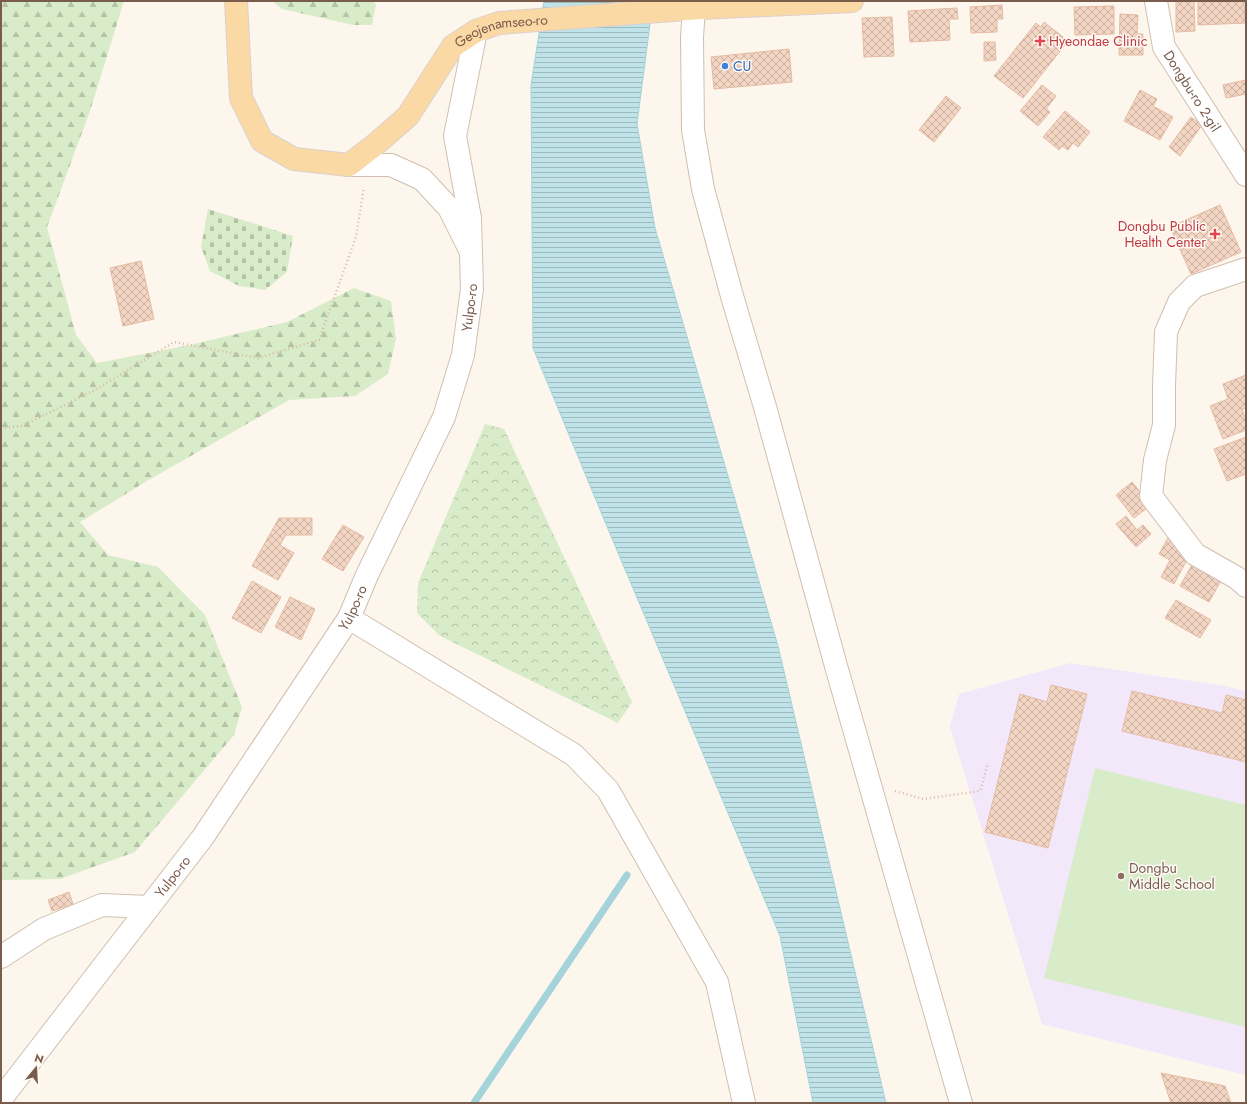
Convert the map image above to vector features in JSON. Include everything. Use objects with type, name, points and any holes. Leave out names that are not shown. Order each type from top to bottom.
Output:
[{"type":"main road","points":[[236,1],[241,98],[262,141],[294,160],[358,165]]},
{"type":"main road","name":"Geojenamseo-ro","points":[[358,165],[376,144],[408,116],[453,46],[476,31],[499,23],[716,5],[852,1]]},
{"type":"street","name":"Dongbu-ro 2-gil","points":[[1156,1],[1164,47],[1246,174]]},
{"type":"street","points":[[716,5],[692,37],[693,130],[702,190],[765,407],[836,666],[961,1103]]},
{"type":"street","name":"Yulpo-ro","points":[[4,1091],[203,837],[349,618],[367,575],[444,417],[463,355],[472,289],[470,218],[455,136],[476,31]]},
{"type":"street","points":[[358,165],[391,165],[422,178],[449,208],[471,252]]},
{"type":"street","points":[[1246,269],[1195,286],[1179,302],[1166,332],[1164,426],[1155,460],[1151,496],[1195,554],[1237,578],[1246,586]]},
{"type":"street","points":[[349,618],[574,755],[608,790],[717,982],[744,1103]]},
{"type":"street","points":[[1,957],[44,929],[102,905],[149,907]]},
{"type":"path","points":[[1,428],[22,426],[88,393],[174,342],[258,358],[318,340],[356,237],[358,165]]},
{"type":"path","points":[[870,783],[923,799],[980,791],[988,763]]},
{"type":"shaded area","name":"Dongbu Middle School","points":[[1070,663],[1226,686],[1246,691],[1246,1075],[1042,1024],[950,727],[959,694]]},
{"type":"green space","points":[[1,1],[124,1],[90,111],[47,227],[76,335],[97,363],[190,345],[287,322],[354,288],[391,301],[396,339],[388,374],[355,396],[289,400],[147,481],[80,522],[108,555],[158,567],[205,615],[242,707],[234,735],[135,852],[60,879],[1,880]]},
{"type":"green space","points":[[272,1],[371,1],[376,4],[372,25],[353,25],[282,9]]},
{"type":"green space","points":[[208,209],[293,236],[287,272],[265,290],[239,286],[210,271],[201,247]]},
{"type":"green space","points":[[485,424],[504,429],[632,702],[618,723],[440,636],[417,613],[418,583]]},
{"type":"green space","points":[[1095,768],[1246,805],[1246,1027],[1044,978]]},
{"type":"water","points":[[544,1],[653,1],[637,124],[655,228],[778,646],[886,1103],[813,1103],[780,936],[533,348],[531,85]]},
{"type":"building","points":[[1176,1],[1194,1],[1195,31],[1176,32]]},
{"type":"building","points":[[1198,1],[1244,1],[1245,23],[1198,25]]},
{"type":"building","points":[[1002,5],[1003,19],[997,19],[997,32],[971,33],[970,7]]},
{"type":"building","points":[[1114,6],[1114,34],[1075,35],[1074,7]]},
{"type":"building","points":[[957,8],[958,19],[949,19],[950,40],[910,42],[908,11]]},
{"type":"building","points":[[1120,14],[1138,15],[1137,34],[1143,34],[1143,55],[1119,55]]},
{"type":"building","points":[[892,17],[894,56],[864,57],[862,18]]},
{"type":"building","points":[[1044,22],[1068,41],[1023,98],[994,76],[1036,23],[1041,27]]},
{"type":"building","points":[[984,42],[995,42],[996,60],[984,61]]},
{"type":"building","points":[[789,49],[792,82],[714,89],[711,57]]},
{"type":"building","points":[[1246,80],[1246,94],[1226,98],[1223,85]]},
{"type":"building","points":[[1042,85],[1056,96],[1046,109],[1050,112],[1038,126],[1020,111]]},
{"type":"building","points":[[1140,90],[1157,99],[1153,106],[1173,117],[1160,140],[1124,121]]},
{"type":"building","points":[[946,96],[961,108],[934,142],[919,130]]},
{"type":"building","points":[[1065,111],[1090,132],[1078,147],[1073,143],[1068,150],[1062,146],[1059,150],[1043,137]]},
{"type":"building","points":[[1191,117],[1202,125],[1180,156],[1169,147]]},
{"type":"building","points":[[1220,205],[1241,252],[1191,274],[1170,227]]},
{"type":"building","points":[[141,261],[154,319],[123,326],[110,268]]},
{"type":"building","points":[[1246,375],[1246,408],[1242,409],[1246,420],[1246,430],[1223,439],[1210,406],[1228,399],[1223,384]]},
{"type":"building","points":[[1246,437],[1246,474],[1227,481],[1214,449]]},
{"type":"building","points":[[1132,482],[1151,505],[1134,518],[1116,495]]},
{"type":"building","points":[[1126,516],[1137,530],[1143,525],[1151,534],[1136,547],[1116,524]]},
{"type":"building","points":[[279,518],[312,518],[312,535],[286,535],[280,545],[294,553],[278,580],[252,566]]},
{"type":"building","points":[[343,525],[364,537],[343,571],[322,559]]},
{"type":"building","points":[[1168,538],[1182,546],[1189,556],[1174,584],[1161,577],[1170,560],[1159,554]]},
{"type":"building","points":[[1193,563],[1222,579],[1209,602],[1180,586]]},
{"type":"building","points":[[252,581],[281,597],[261,633],[232,618]]},
{"type":"building","points":[[290,597],[315,609],[301,640],[275,627]]},
{"type":"building","points":[[1176,600],[1211,620],[1200,638],[1165,618]]},
{"type":"building","points":[[1051,685],[1087,694],[1048,848],[985,832],[1020,694],[1047,702]]},
{"type":"building","points":[[1132,691],[1222,713],[1226,695],[1246,700],[1246,762],[1122,731]]},
{"type":"building","points":[[69,892],[73,904],[52,911],[48,900]]},
{"type":"building","points":[[1161,1073],[1225,1086],[1231,1103],[1171,1103]]},
{"type":"waterway","points":[[474,1103],[627,875]]},
{"type":"place","name":"Hyeondae Clinic","points":[[1040,41]]},
{"type":"place","name":"CU","points":[[725,66]]},
{"type":"place","name":"Dongbu Public Health Center","points":[[1215,234]]},
{"type":"place","name":"Dongbu Middle School","points":[[1121,876]]}]
